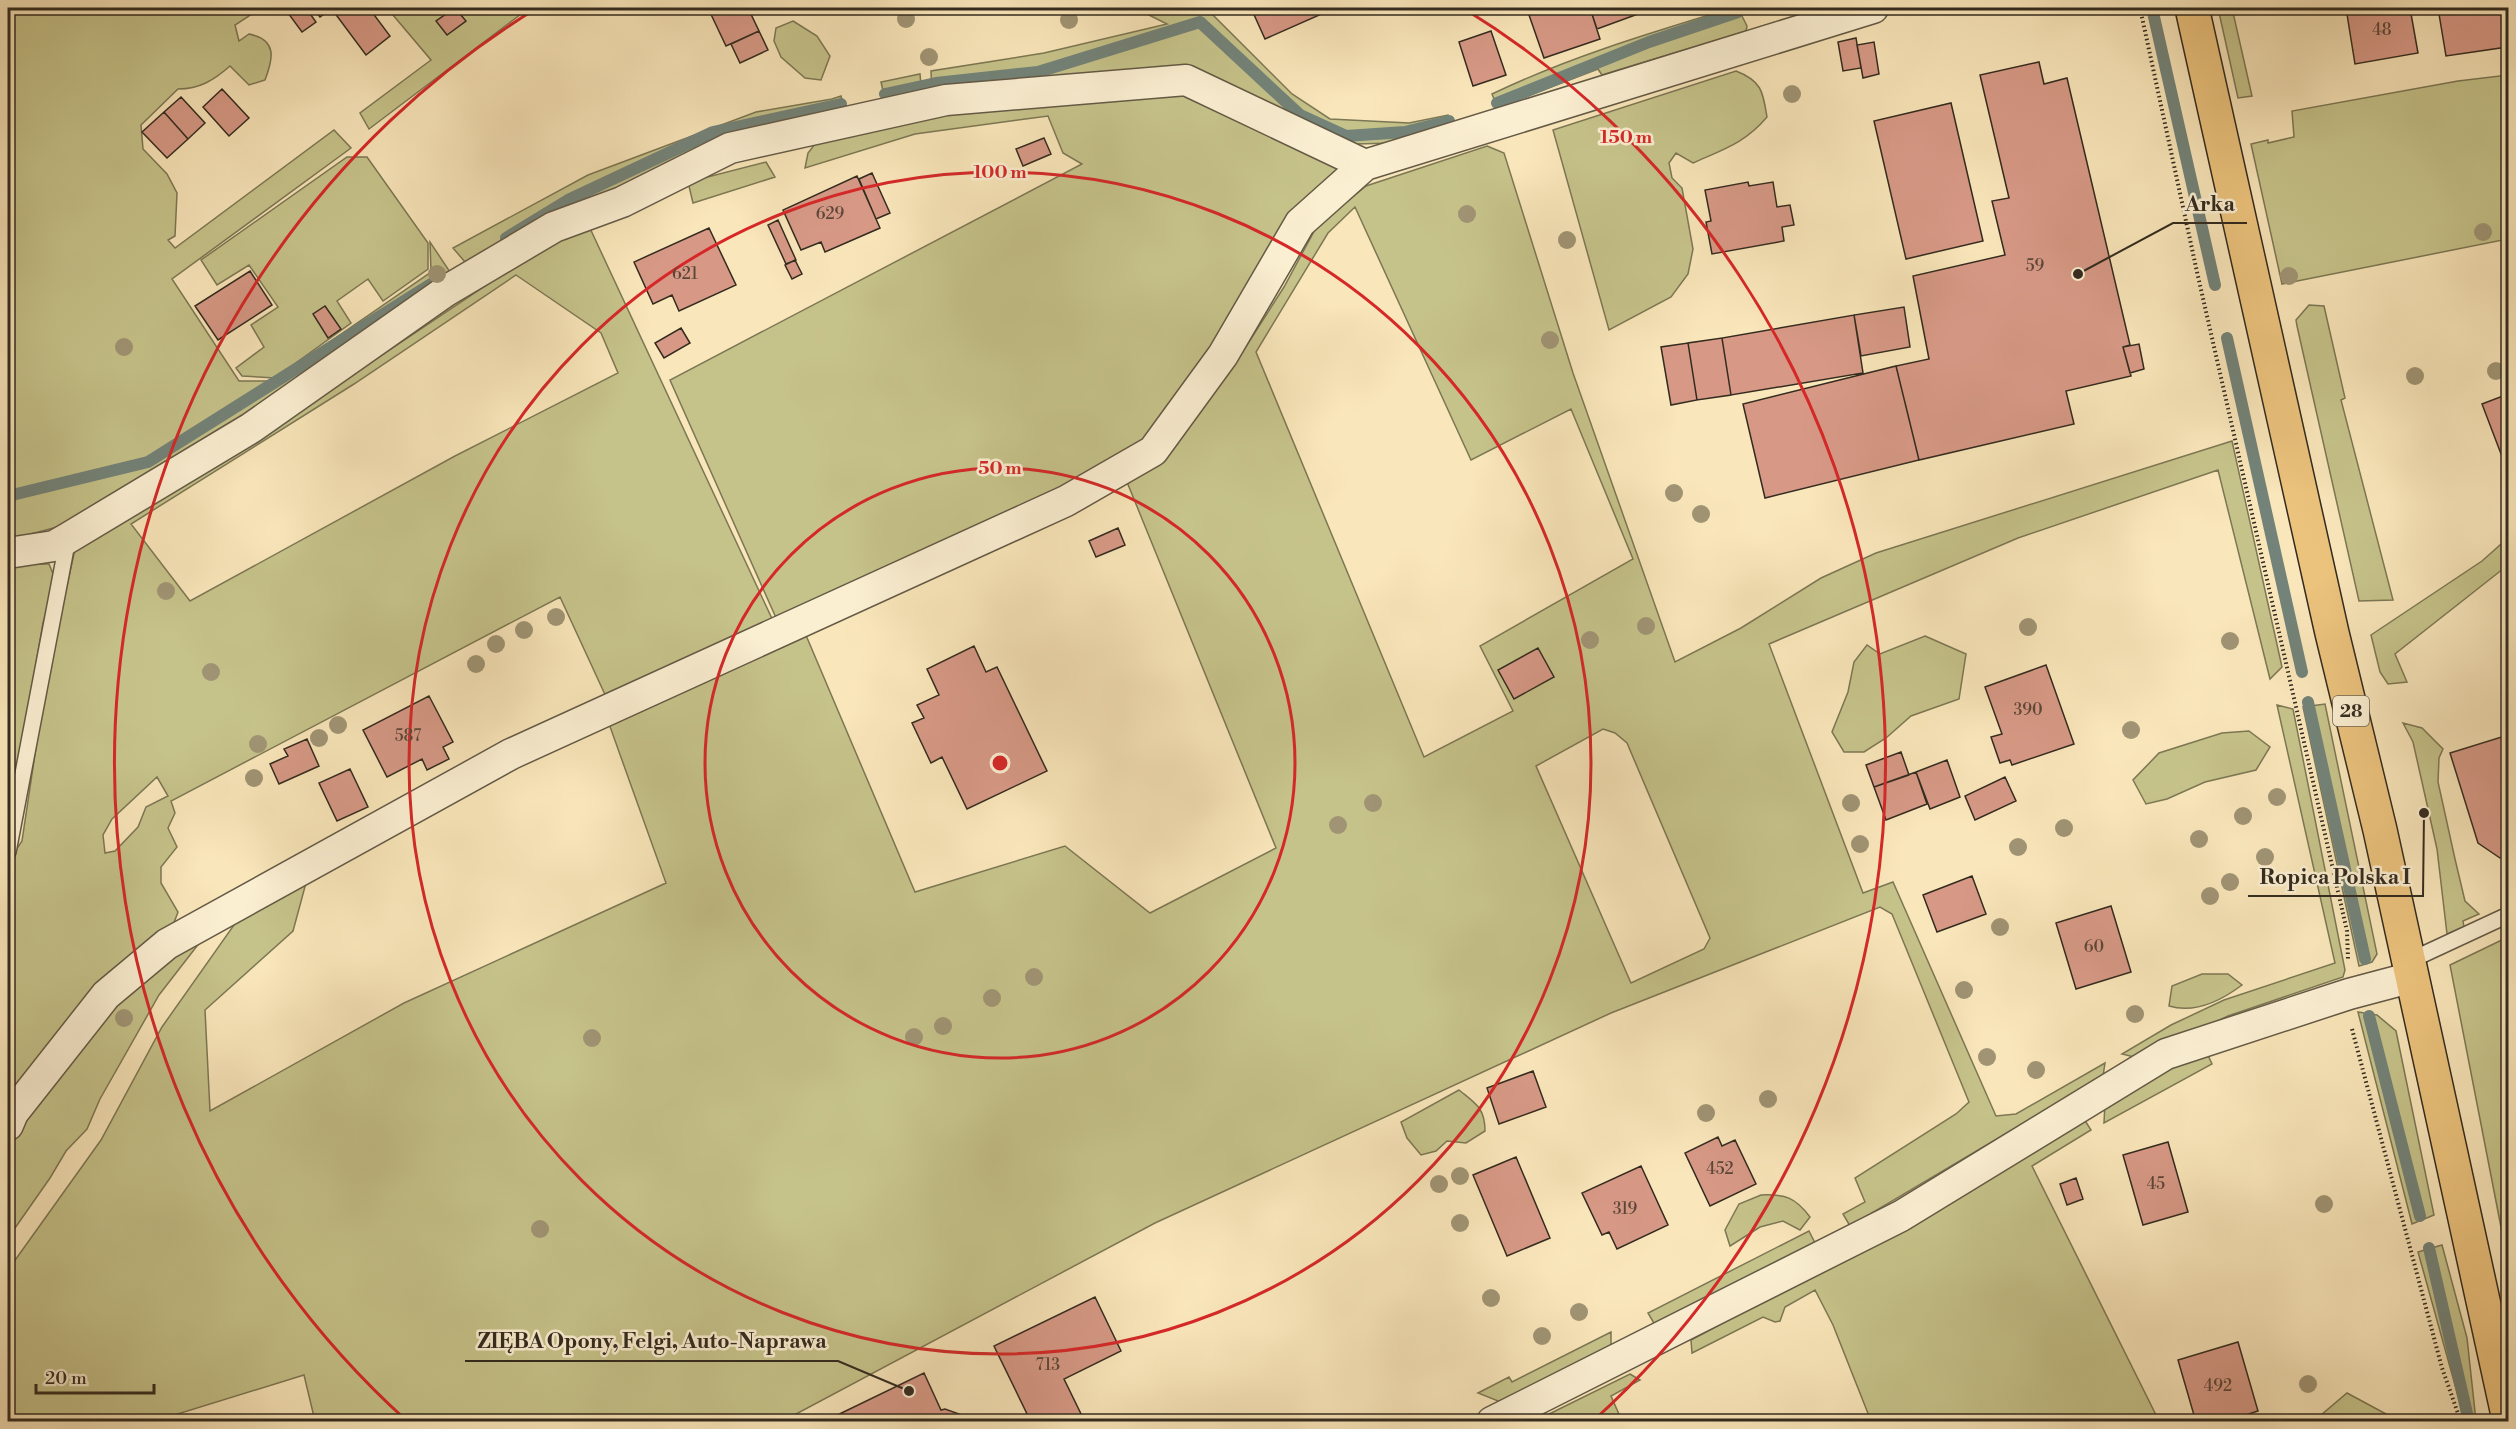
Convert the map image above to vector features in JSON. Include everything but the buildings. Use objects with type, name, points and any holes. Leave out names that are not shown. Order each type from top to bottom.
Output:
[{"type":"main road","name":"28","points":[[2193,8],[2331,633],[2380,830],[2508,1415]]},
{"type":"street","points":[[8,1125],[13,1113],[106,995],[166,944],[398,812],[512,754],[1066,501],[1153,451],[1223,355],[1300,223],[1365,165],[1873,8]]},
{"type":"street","points":[[8,553],[54,546],[68,538],[251,428],[446,291],[554,227],[622,202],[730,148],[946,99],[1186,80],[1365,165]]},
{"type":"street","points":[[1492,1422],[1901,1216],[2166,1054],[2349,994],[2411,969]]},
{"type":"lane","points":[[8,852],[68,538]]},
{"type":"lane","points":[[2411,969],[2508,915]]},
{"type":"path","points":[[2140,8],[2197,272],[2344,920],[2350,1022],[2442,1368],[2461,1422]]},
{"type":"shaded area","points":[[8,8],[261,8],[235,25],[239,41],[249,34],[265,41],[269,46],[271,58],[265,80],[249,85],[230,66],[206,83],[178,89],[141,125],[143,149],[167,174],[177,193],[175,236],[168,240],[175,248],[334,130],[351,148],[172,279],[239,381],[273,381],[431,272],[430,242],[456,281],[248,425],[61,526],[8,540]]},
{"type":"shaded area","points":[[387,8],[529,8],[369,129],[360,113],[431,60]]},
{"type":"shaded area","points":[[1127,8],[1210,8],[1209,11],[1292,94],[1330,119],[1409,123],[1448,115],[1452,129],[1394,143],[1355,144],[1195,77],[1101,72],[932,94],[931,71],[1044,53],[1167,24],[1143,12]]},
{"type":"shaded area","points":[[1738,8],[1747,26],[1746,31],[1602,75],[1598,69],[1520,99],[1517,105],[1499,112],[1492,94],[1550,68],[1610,46]]},
{"type":"shaded area","points":[[2218,8],[2232,8],[2252,96],[2238,98]]},
{"type":"shaded area","points":[[793,21],[817,36],[830,56],[821,80],[805,78],[781,57],[774,41],[776,28]]},
{"type":"shaded area","points":[[1736,71],[1751,79],[1760,88],[1767,117],[1742,139],[1693,163],[1676,153],[1669,163],[1672,178],[1682,188],[1693,249],[1688,274],[1671,297],[1609,330],[1553,130]]},
{"type":"shaded area","points":[[920,74],[922,97],[886,104],[881,82]]},
{"type":"shaded area","points":[[2508,75],[2508,239],[2282,284],[2251,144],[2294,137],[2292,111],[2458,81]]},
{"type":"shaded area","points":[[1153,89],[1209,102],[1355,165],[1156,430],[1120,460],[777,620],[670,380],[1082,164],[1063,153],[1048,116],[915,134],[805,168],[808,153],[815,144],[917,117]]},
{"type":"shaded area","points":[[841,96],[846,117],[471,269],[453,248],[588,175],[756,112]]},
{"type":"shaded area","points":[[1487,146],[1504,153],[1573,373],[1675,662],[1741,628],[1821,578],[1876,553],[2232,441],[2282,667],[2270,679],[2218,470],[2018,538],[1769,644],[1863,893],[1893,882],[1996,1116],[2016,1114],[2105,1063],[2103,1076],[1850,1226],[1843,1214],[1865,1202],[1855,1178],[1956,1114],[1969,1102],[1892,914],[1880,907],[1611,1013],[1155,1223],[783,1421],[315,1421],[304,1375],[155,1421],[8,1422],[8,1270],[101,1140],[162,1027],[241,915],[306,883],[293,931],[205,1010],[210,1111],[404,1003],[666,883],[608,721],[805,633],[915,892],[1065,846],[1150,913],[1276,848],[1127,482],[1160,463],[1231,370],[1284,287],[1317,226],[1366,186]],"holes":[[[1355,207],[1471,460],[1571,409],[1633,559],[1480,646],[1513,711],[1424,757],[1256,352],[1328,233]],[[1603,729],[1615,733],[1627,743],[1710,938],[1704,949],[1631,983],[1536,766]]]},
{"type":"shaded area","points":[[347,157],[367,157],[428,243],[428,269],[383,301],[368,279],[337,301],[351,323],[275,378],[242,376],[236,368],[264,347],[251,325],[278,307],[249,265],[217,285],[201,260]]},
{"type":"shaded area","points":[[766,162],[775,177],[693,203],[688,182]]},
{"type":"shaded area","points":[[588,224],[774,623],[608,701],[560,597],[171,801],[175,813],[168,828],[177,847],[161,867],[161,883],[178,912],[173,925],[8,1113],[8,862],[22,841],[45,687],[75,549],[331,389],[509,270]],"holes":[[[516,275],[601,333],[618,373],[455,456],[190,601],[131,524],[354,384]],[[157,777],[168,796],[146,807],[138,827],[115,851],[105,853],[103,835],[112,819]]]},
{"type":"shaded area","points":[[2309,305],[2324,306],[2345,398],[2341,400],[2393,600],[2359,601],[2297,326],[2296,320]]},
{"type":"shaded area","points":[[2508,538],[2508,565],[2395,654],[2407,682],[2388,684],[2380,672],[2371,635],[2482,561]]},
{"type":"shaded area","points":[[49,564],[56,581],[43,623],[8,828],[8,567]]},
{"type":"shaded area","points":[[1925,636],[1966,654],[1959,699],[1911,716],[1886,738],[1864,752],[1844,752],[1832,732],[1848,692],[1854,662],[1867,645],[1880,654]]},
{"type":"shaded area","points":[[2325,704],[2377,954],[2372,962],[2359,966],[2303,707]]},
{"type":"shaded area","points":[[2277,705],[2293,709],[2345,970],[2343,977],[2228,1016],[2138,1058],[2122,1054],[2171,1025],[2224,1000],[2335,963]]},
{"type":"shaded area","points":[[2403,723],[2422,728],[2443,749],[2439,758],[2438,782],[2465,901],[2479,914],[2463,921],[2464,927],[2447,934],[2437,849],[2413,742]]},
{"type":"shaded area","points":[[2249,731],[2270,747],[2256,770],[2205,782],[2167,799],[2146,804],[2133,780],[2159,753],[2222,733]]},
{"type":"shaded area","points":[[214,924],[159,995],[100,1099],[87,1129],[66,1151],[8,1238],[8,1154],[23,1117],[129,990]]},
{"type":"shaded area","points":[[2508,937],[2508,1263],[2450,965]]},
{"type":"shaded area","points":[[2202,974],[2228,974],[2242,985],[2226,996],[2198,1007],[2169,1006],[2172,986]]},
{"type":"shaded area","points":[[2358,1012],[2377,1015],[2396,1031],[2434,1215],[2412,1224]]},
{"type":"shaded area","points":[[2206,1051],[2212,1064],[2104,1123],[2105,1103]]},
{"type":"shaded area","points":[[1459,1090],[1475,1103],[1481,1112],[1485,1131],[1466,1143],[1447,1141],[1436,1151],[1421,1155],[1407,1138],[1401,1122]]},
{"type":"shaded area","points":[[2082,1116],[2091,1130],[2032,1166],[2159,1421],[1871,1421],[1833,1325],[1815,1290],[1785,1307],[1780,1321],[1775,1322],[1763,1317],[1692,1353],[1691,1340],[1894,1232]]},
{"type":"shaded area","points":[[1761,1195],[1789,1198],[1810,1217],[1800,1230],[1783,1221],[1760,1227],[1730,1246],[1725,1230],[1739,1204]]},
{"type":"shaded area","points":[[1809,1231],[1816,1245],[1655,1325],[1648,1313]]},
{"type":"shaded area","points":[[2442,1245],[2467,1338],[2476,1421],[2465,1421],[2418,1252]]},
{"type":"shaded area","points":[[1611,1332],[1611,1349],[1503,1403],[1478,1393],[1509,1377],[1512,1382]]},
{"type":"shaded area","points":[[1630,1374],[1640,1380],[1611,1396],[1622,1421],[1535,1421]]},
{"type":"shaded area","points":[[2347,1393],[2399,1421],[2314,1421]]},
{"type":"waterway","points":[[2152,8],[2215,285]]},
{"type":"waterway","points":[[1497,103],[1649,42],[1738,12]]},
{"type":"waterway","points":[[885,94],[936,83],[1038,72],[1200,22],[1300,115],[1346,136],[1405,132],[1449,121]]},
{"type":"waterway","points":[[506,238],[568,200],[713,132],[841,104]]},
{"type":"waterway","points":[[8,496],[148,462],[431,284]]},
{"type":"waterway","points":[[2227,338],[2302,672]]},
{"type":"waterway","points":[[2308,702],[2365,959]]},
{"type":"waterway","points":[[2369,1016],[2420,1216]]},
{"type":"waterway","points":[[2429,1248],[2469,1422]]},
{"type":"place","name":"Arka","points":[[2078,274]]},
{"type":"place","name":"Ropica Polska I","points":[[2424,813]]},
{"type":"place","name":"ZIĘBA Opony, Felgi, Auto-Naprawa","points":[[909,1391]]}]
